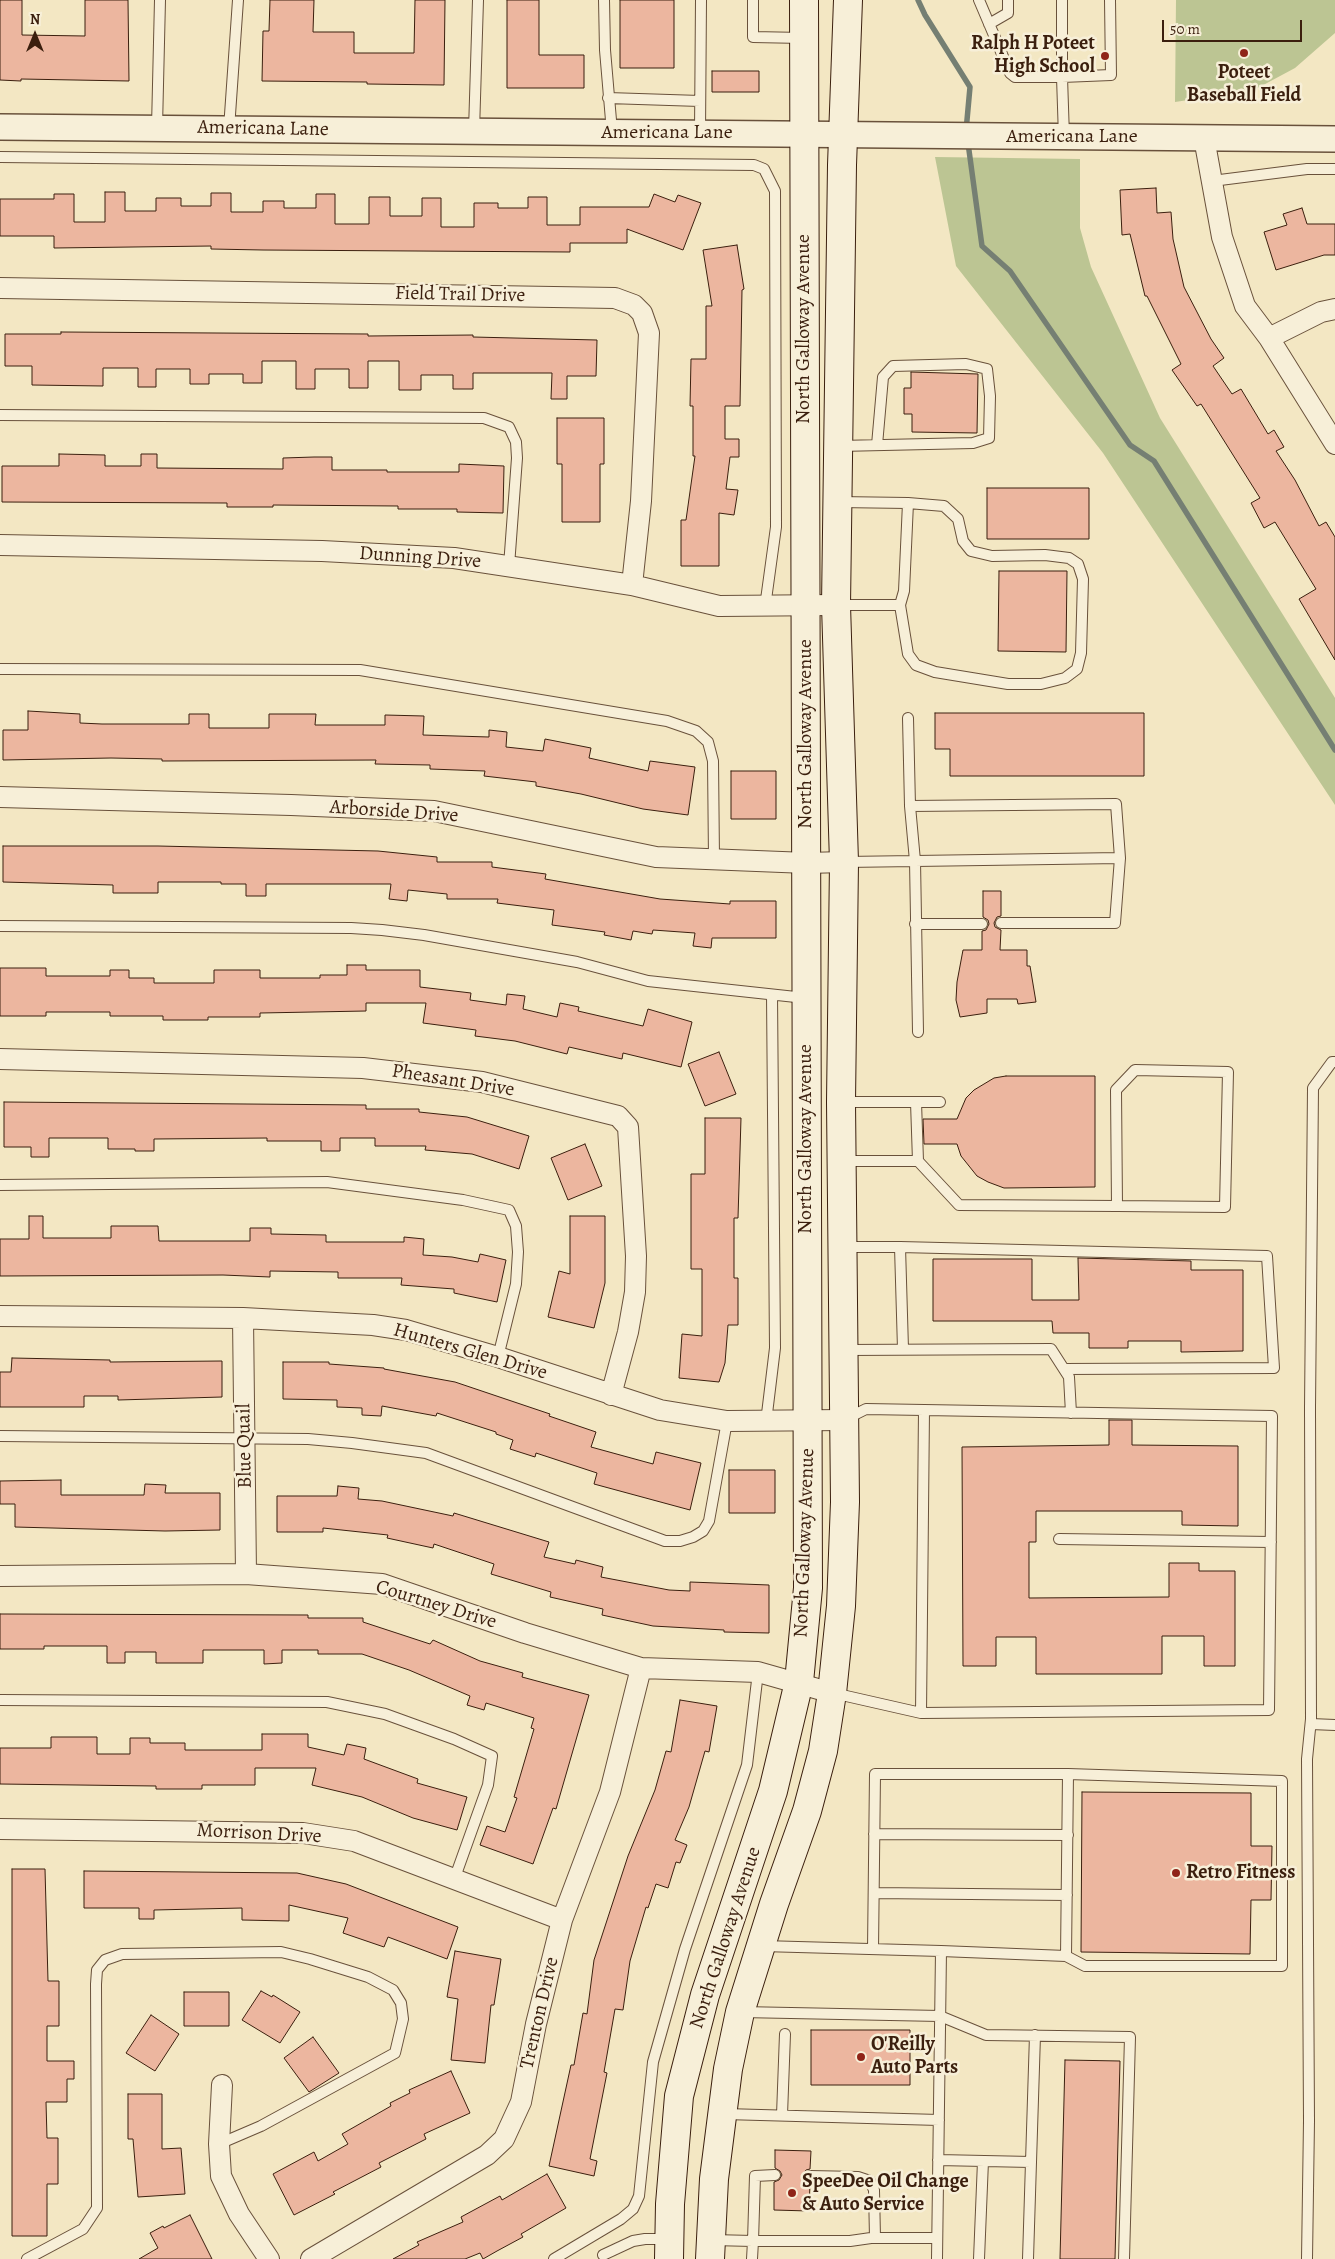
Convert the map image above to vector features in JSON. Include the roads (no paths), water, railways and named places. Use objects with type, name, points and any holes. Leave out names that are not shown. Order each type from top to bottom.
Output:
[{"type":"main road","name":"North Galloway Avenue","points":[[669,2249],[679,2096],[705,1995],[773,1792],[799,1682],[808,1588],[804,0]]},
{"type":"main road","name":"North Galloway Avenue","points":[[710,2249],[714,2179],[721,2114],[740,2012],[760,1946],[807,1811],[823,1751],[832,1693],[841,1606],[845,1502],[841,1102],[844,862],[836,605],[843,135],[848,0]]},
{"type":"main road","points":[[725,1933],[760,1946]]},
{"type":"street","name":"Americana Lane","points":[[0,127],[1335,139]]},
{"type":"street","points":[[1204,138],[1222,237],[1245,306],[1269,338],[1334,440]]},
{"type":"street","name":"Field Trail Drive","points":[[0,288],[615,298],[634,305],[642,313],[650,333],[641,501],[632,585]]},
{"type":"street","points":[[1269,338],[1321,312],[1335,309]]},
{"type":"street","name":"Dunning Drive","points":[[0,545],[332,552],[454,558],[632,585],[719,606],[836,605]]},
{"type":"street","name":"Arborside Drive","points":[[0,797],[282,804],[434,811],[656,857],[807,863],[844,862]]},
{"type":"street","name":"Pheasant Drive","points":[[0,1059],[363,1068],[482,1082],[618,1116],[628,1127],[636,1256],[635,1292],[611,1395]]},
{"type":"street","name":"Hunters Glen Drive","points":[[0,1316],[243,1318],[373,1325],[406,1330],[498,1357],[660,1410],[727,1421],[808,1422],[844,1420]]},
{"type":"street","name":"Blue Quail","points":[[243,1318],[246,1574]]},
{"type":"street","name":"Courtney Drive","points":[[0,1576],[246,1574],[382,1584],[525,1633],[641,1668],[758,1672],[799,1682],[832,1693]]},
{"type":"street","name":"Trenton Drive","points":[[311,2259],[487,2155],[504,2139],[521,2102],[536,2024],[562,1920],[610,1792],[641,1668]]},
{"type":"street","name":"Morrison Drive","points":[[0,1829],[303,1833],[354,1841],[562,1920]]},
{"type":"street","points":[[222,2085],[219,2144],[221,2176],[238,2214],[269,2259]]},
{"type":"lane","points":[[157,128],[160,0]]},
{"type":"lane","points":[[229,129],[238,0]]},
{"type":"lane","points":[[474,132],[478,0]]},
{"type":"lane","points":[[604,0],[608,98],[612,133]]},
{"type":"lane","points":[[700,133],[701,0]]},
{"type":"lane","points":[[753,0],[753,37],[804,38]]},
{"type":"lane","points":[[979,0],[1010,73],[1015,77],[1111,75],[1110,0]]},
{"type":"lane","points":[[989,24],[1008,14],[1008,0]]},
{"type":"lane","points":[[1062,0],[1064,136]]},
{"type":"lane","points":[[608,98],[700,101]]},
{"type":"lane","points":[[0,157],[754,165],[764,169],[775,191],[776,448],[776,527],[765,607]]},
{"type":"lane","points":[[1212,181],[1307,169],[1335,169]]},
{"type":"lane","points":[[838,446],[877,446],[973,443],[989,438],[990,396],[987,369],[966,364],[893,366],[883,377],[877,446]]},
{"type":"lane","points":[[0,415],[484,418],[509,427],[516,442],[517,458],[509,566]]},
{"type":"lane","points":[[837,502],[908,502],[944,506],[958,519],[963,541],[971,551],[992,556],[1045,555],[1068,558],[1078,564],[1083,579],[1081,653],[1077,669],[1065,678],[1041,684],[1008,684],[935,672],[916,665],[908,654],[900,605],[904,590],[908,502]]},
{"type":"lane","points":[[836,605],[900,605]]},
{"type":"lane","points":[[0,669],[360,670],[667,721],[696,731],[708,742],[713,761],[714,859]]},
{"type":"lane","points":[[908,718],[910,806],[915,861],[918,1032]]},
{"type":"lane","points":[[910,806],[1116,804],[1120,858],[1115,923],[1001,923]]},
{"type":"lane","points":[[844,862],[1120,858]]},
{"type":"lane","points":[[915,924],[982,924]]},
{"type":"lane","points":[[0,926],[351,928],[382,930],[424,934],[577,962],[648,981],[806,998]]},
{"type":"lane","points":[[766,1422],[775,1348],[772,995]]},
{"type":"lane","points":[[1307,2259],[1309,2121],[1307,1759],[1311,1724],[1310,1408],[1313,1088],[1332,1062],[1335,1062]]},
{"type":"lane","points":[[916,1102],[918,1161],[959,1205],[1224,1207],[1228,1072],[1135,1070],[1116,1090],[1117,1206]]},
{"type":"lane","points":[[841,1102],[940,1102]]},
{"type":"lane","points":[[842,1161],[918,1161]]},
{"type":"lane","points":[[0,1185],[327,1182],[463,1200],[509,1210],[516,1226],[518,1252],[516,1284],[498,1357]]},
{"type":"lane","points":[[843,1247],[1268,1256],[1274,1368],[1065,1369]]},
{"type":"lane","points":[[900,1247],[903,1349]]},
{"type":"lane","points":[[844,1350],[1051,1349],[1069,1376],[1071,1413]]},
{"type":"lane","points":[[832,1693],[921,1713],[1269,1710],[1272,1416],[866,1409],[844,1420]]},
{"type":"lane","points":[[921,1713],[924,1410]]},
{"type":"lane","points":[[0,1436],[245,1438],[352,1442],[426,1453],[665,1541],[680,1541],[693,1537],[703,1531],[710,1521],[727,1421]]},
{"type":"lane","points":[[1059,1539],[1271,1542]]},
{"type":"lane","points":[[554,2259],[621,2219],[633,2209],[639,2196],[653,2062],[685,1949],[747,1765],[758,1672]]},
{"type":"lane","points":[[0,1700],[326,1702],[385,1714],[454,1739],[492,1756],[488,1785],[454,1880]]},
{"type":"lane","points":[[1311,1724],[1335,1725]]},
{"type":"lane","points":[[760,1946],[1066,1956],[1085,1966],[1282,1966],[1282,1781],[1068,1774],[875,1774],[873,1949]]},
{"type":"lane","points":[[1066,1956],[1068,1774]]},
{"type":"lane","points":[[874,1834],[1068,1836]]},
{"type":"lane","points":[[874,1893],[1067,1895]]},
{"type":"lane","points":[[937,2259],[940,1951]]},
{"type":"lane","points":[[27,2259],[83,2229],[98,2208],[96,1984],[98,1970],[105,1960],[122,1954],[281,1952],[310,1958],[368,1977],[393,1990],[401,2003],[403,2019],[395,2053],[261,2126],[219,2144]]},
{"type":"lane","points":[[740,2012],[940,2016],[986,2035],[1130,2037],[1124,2259]]},
{"type":"lane","points":[[782,2115],[784,2034]]},
{"type":"lane","points":[[1028,2259],[1035,2035]]},
{"type":"lane","points":[[721,2114],[939,2120]]},
{"type":"lane","points":[[938,2160],[1031,2162]]},
{"type":"lane","points":[[979,2259],[983,2161]]},
{"type":"lane","points":[[752,2259],[755,2176],[775,2174]]},
{"type":"lane","points":[[810,2176],[858,2177],[870,2181],[874,2190],[875,2238]]},
{"type":"lane","points":[[710,2249],[753,2241],[850,2242],[875,2238],[937,2238]]},
{"type":"lane","points":[[601,2258],[633,2242],[645,2239],[669,2249]]},
{"type":"waterway","points":[[918,0],[925,15],[970,87],[966,131]]},
{"type":"waterway","points":[[968,143],[982,246],[1010,271],[1130,445],[1154,461],[1335,750]]},
{"type":"place","name":"Poteet Baseball Field","points":[[1244,53]]},
{"type":"place","name":"Ralph H Poteet High School","points":[[1105,56]]},
{"type":"place","name":"Retro Fitness","points":[[1176,1873]]},
{"type":"place","name":"O'Reilly Auto Parts","points":[[861,2057]]},
{"type":"place","name":"SpeeDee Oil Change & Auto Service","points":[[792,2193]]}]
